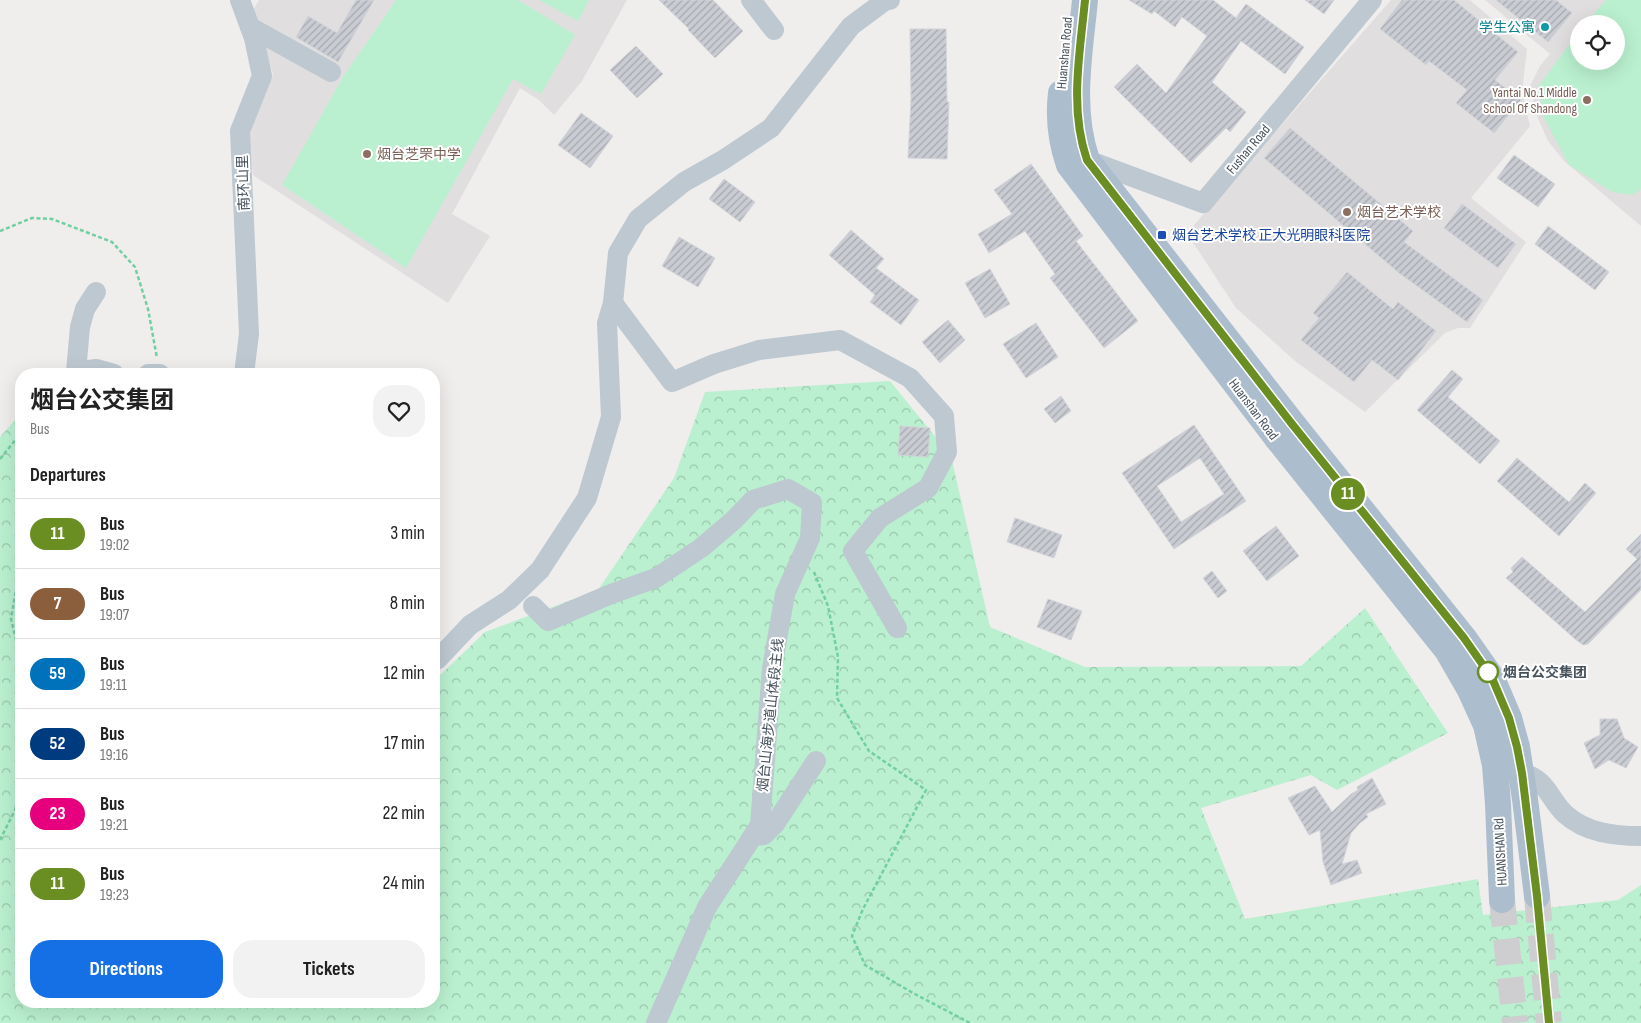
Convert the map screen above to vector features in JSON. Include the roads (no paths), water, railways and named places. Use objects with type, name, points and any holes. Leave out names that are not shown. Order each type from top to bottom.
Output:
[{"type":"main road","name":"HUANSHAN Rd","points":[[1069,0],[1060,98],[1060,130],[1069,165],[1276,437],[1447,650],[1470,690],[1486,725],[1495,765],[1502,900]]},
{"type":"main road","name":"Huanshan Road","points":[[1085,0],[1076,102],[1082,144],[1087,160],[1292,424],[1464,638],[1492,678],[1509,718],[1522,773]]},
{"type":"main road","points":[[1522,773],[1537,896]]},
{"type":"street","name":"南环山里","points":[[240,0],[250,27],[262,76],[240,131],[249,334],[245,368]]},
{"type":"street","points":[[750,0],[774,30]]},
{"type":"street","points":[[440,657],[470,625],[508,600],[540,570],[587,498],[611,417],[607,323],[613,303],[618,253],[638,219],[684,182],[723,160],[771,128],[851,26],[886,0],[890,0]]},
{"type":"street","name":"Fushan Road","points":[[1087,160],[1203,204],[1372,0]]},
{"type":"street","points":[[250,27],[331,72]]},
{"type":"street","points":[[76,368],[80,327],[85,309],[96,292]]},
{"type":"street","points":[[613,303],[672,382],[714,364],[759,350],[840,340],[910,378],[944,416],[947,452],[928,488],[880,518],[854,551],[897,628]]},
{"type":"street","name":"烟台山海步道山体段主线","points":[[533,606],[548,621],[656,578],[701,548],[734,520],[753,500],[788,489],[812,503],[810,538],[785,594],[772,668],[760,825],[707,907],[656,1023]]},
{"type":"street","points":[[753,836],[764,835],[774,824],[816,761]]},
{"type":"street","points":[[1522,773],[1538,779],[1564,813],[1582,826],[1607,834],[1637,831]]},
{"type":"tunnel","points":[[1537,896],[1549,1023]]},
{"type":"tunnel","points":[[1502,900],[1515,1023]]},
{"type":"place","name":"学生公寓","points":[[1545,27]]},
{"type":"place","name":"Yantai No.1 Middle School Of Shandong","points":[[1587,100]]},
{"type":"place","name":"烟台芝罘中学","points":[[367,154]]},
{"type":"place","name":"烟台艺术学校","points":[[1347,212]]},
{"type":"place","name":"烟台艺术学校 正大光明眼科医院","points":[[1162,235]]},
{"type":"place","name":"烟台公交集团","points":[[1488,672]]}]
